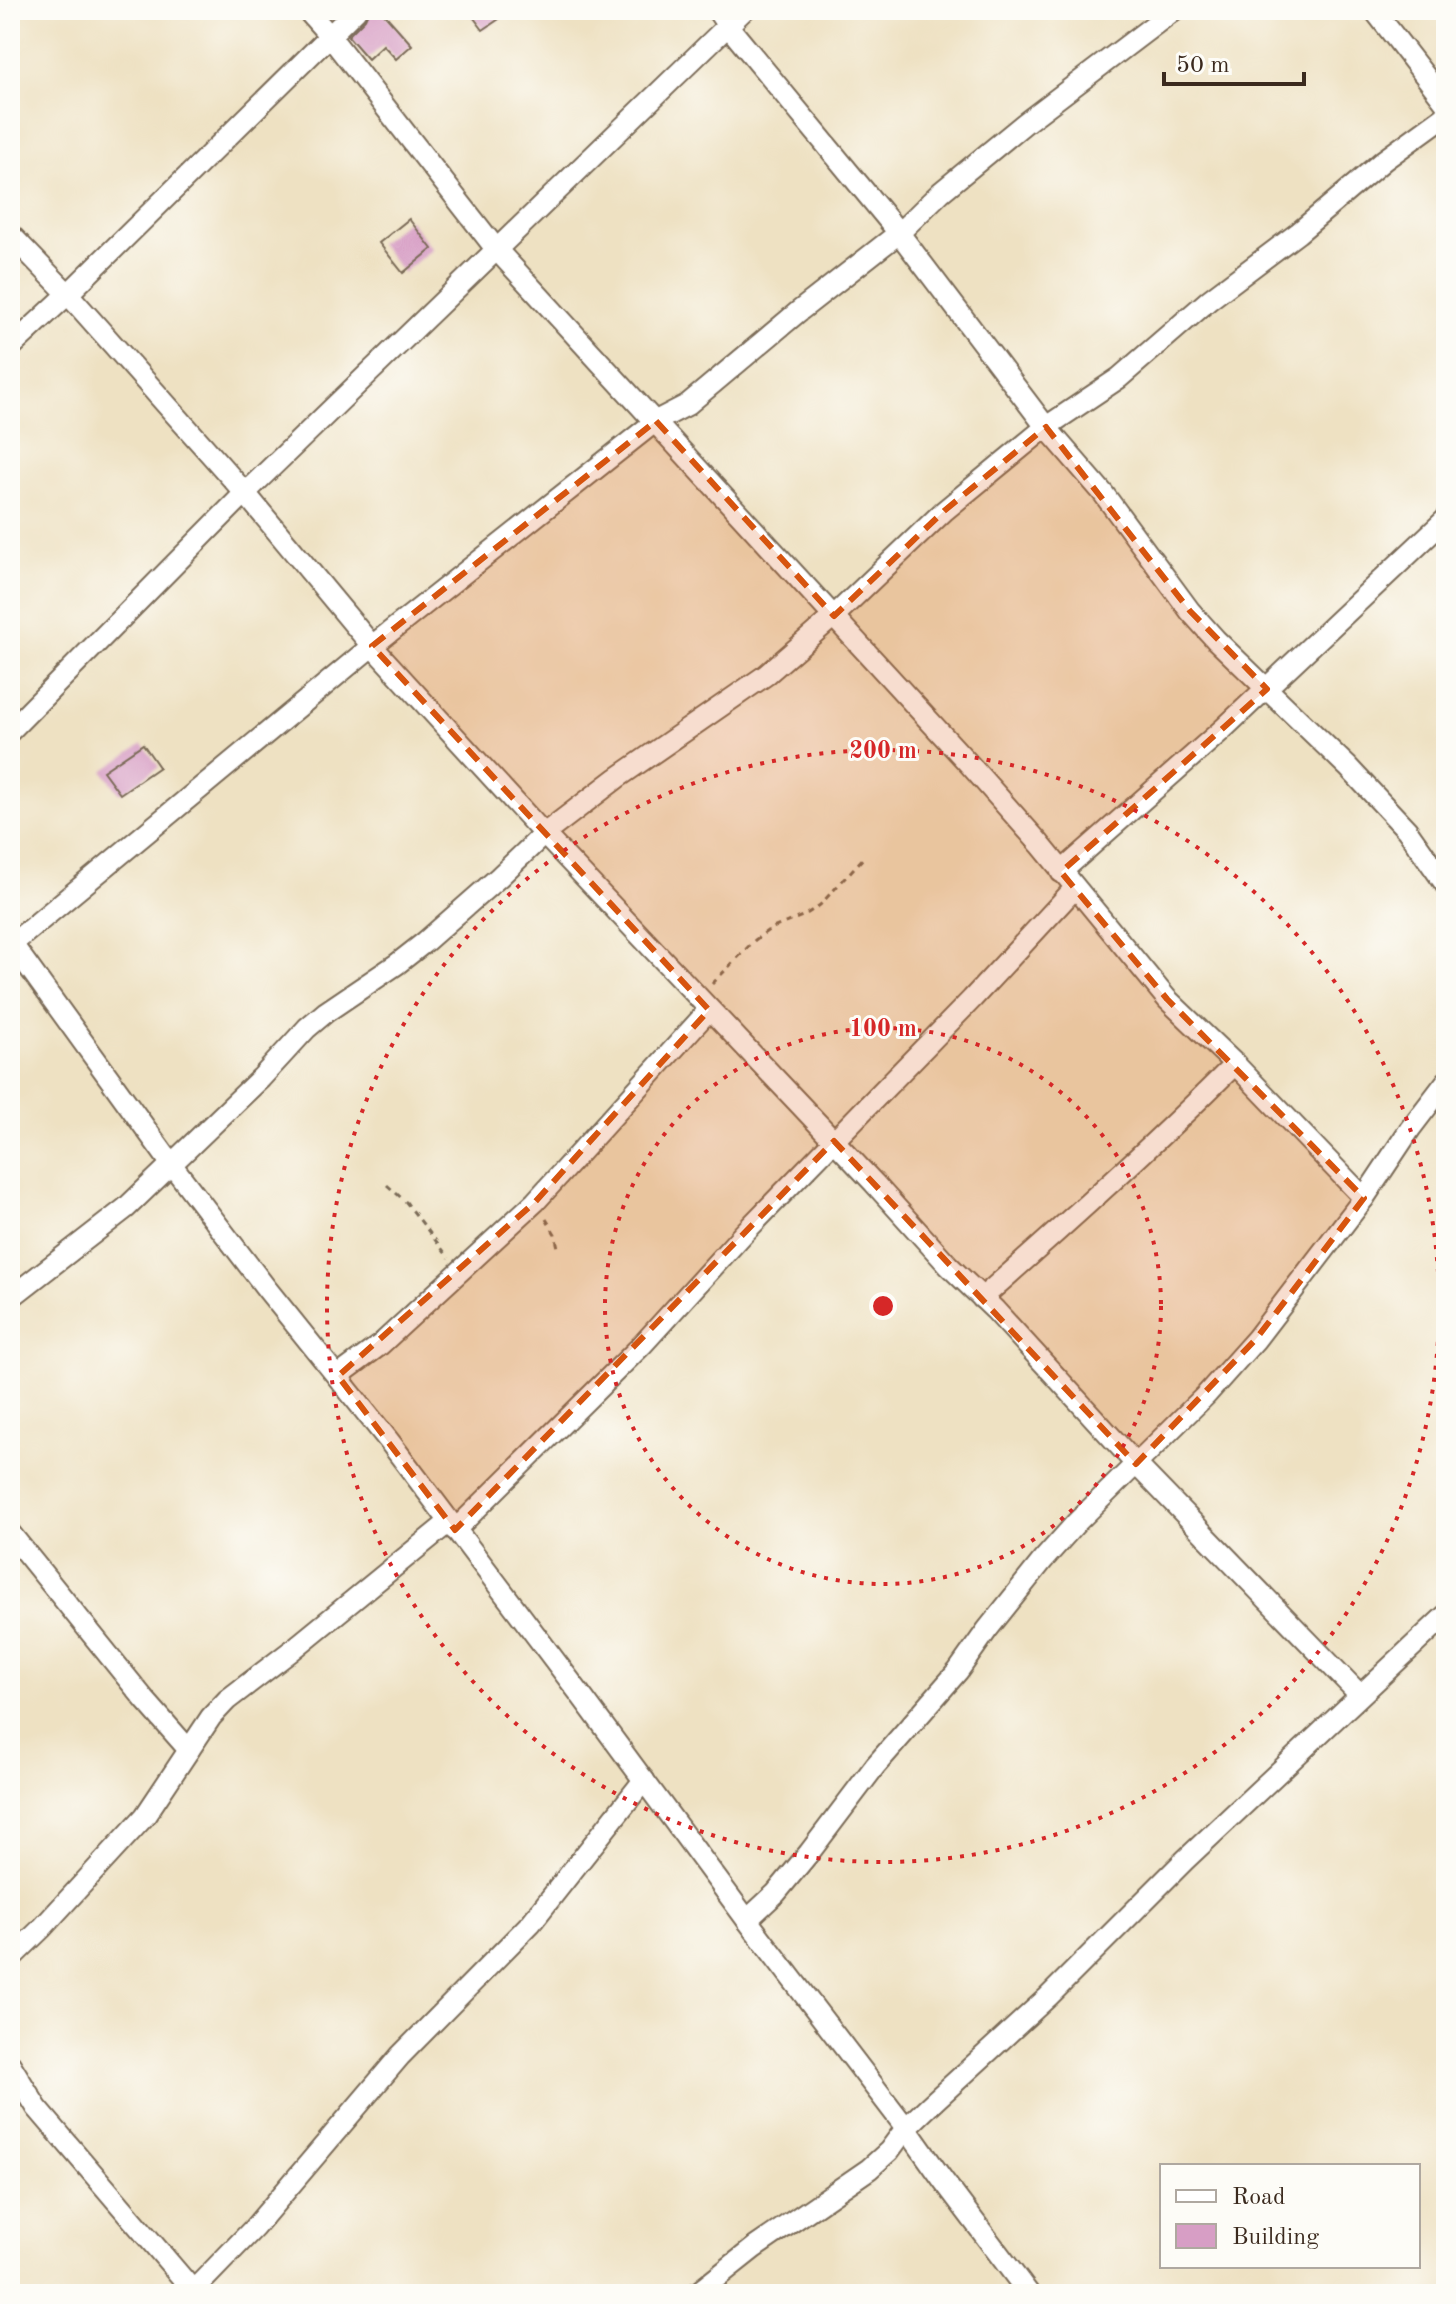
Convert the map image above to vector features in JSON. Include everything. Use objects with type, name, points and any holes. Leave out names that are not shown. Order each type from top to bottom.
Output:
[{"type":"street","points":[[307,10],[496,249],[970,765],[1167,999],[1235,1064],[1364,1198]]},
{"type":"street","points":[[10,348],[356,10]]},
{"type":"street","points":[[10,731],[245,493],[496,249],[723,18],[744,10]]},
{"type":"street","points":[[1029,2294],[452,1526],[172,1165],[11,942],[372,646],[656,421],[687,405],[899,233],[941,192],[1025,123],[1174,10]]},
{"type":"street","points":[[1374,10],[1446,103]]},
{"type":"street","points":[[723,18],[899,233],[1046,427],[1103,493],[1190,611],[1348,767],[1407,830],[1446,885]]},
{"type":"street","points":[[10,1298],[126,1208],[261,1078],[316,1020],[425,942],[544,834],[617,778],[766,675],[834,616],[944,511],[1046,427],[1119,378],[1209,300],[1298,233],[1384,160],[1446,115]]},
{"type":"street","points":[[10,234],[68,294],[245,493],[372,646],[544,834],[1136,1464],[1360,1695]]},
{"type":"street","points":[[10,1959],[145,1816],[211,1717],[227,1700],[452,1526],[642,1345],[744,1233],[972,999],[1068,880],[1133,811],[1446,519]]},
{"type":"street","points":[[338,1376],[380,1345],[535,1202],[704,1004]]},
{"type":"street","points":[[982,1298],[1072,1219],[1235,1064]]},
{"type":"street","points":[[747,1920],[776,1893],[809,1853],[875,1766],[958,1671],[1043,1560],[1076,1523],[1206,1395],[1256,1339],[1364,1198],[1446,1082]]},
{"type":"street","points":[[10,1533],[189,1750]]},
{"type":"street","points":[[696,2294],[754,2248],[869,2169],[889,2151],[906,2128],[1048,1997],[1185,1860],[1446,1615]]},
{"type":"street","points":[[10,2064],[37,2108],[194,2292],[254,2228],[400,2056],[531,1923],[644,1780]]},
{"type":"path","points":[[704,1004],[755,940],[770,929],[805,915],[820,905],[866,855]]},
{"type":"path","points":[[387,1185],[406,1202],[458,1273]]},
{"type":"path","points":[[535,1202],[555,1234],[559,1252]]},
{"type":"highlighted area","points":[[656,421],[834,616],[944,511],[1046,427],[1190,611],[1267,689],[1061,872],[1167,999],[1364,1198],[1256,1339],[1136,1464],[834,1141],[455,1530],[338,1376],[535,1202],[709,1010],[372,646]]},
{"type":"building","points":[[369,10],[381,10],[412,45],[396,59],[383,45],[368,59],[348,36],[365,19]]},
{"type":"building","points":[[468,10],[492,10],[499,19],[483,30]]},
{"type":"building","points":[[409,219],[432,249],[403,273],[379,243]]},
{"type":"building","points":[[143,744],[159,767],[120,794],[103,771]]}]
